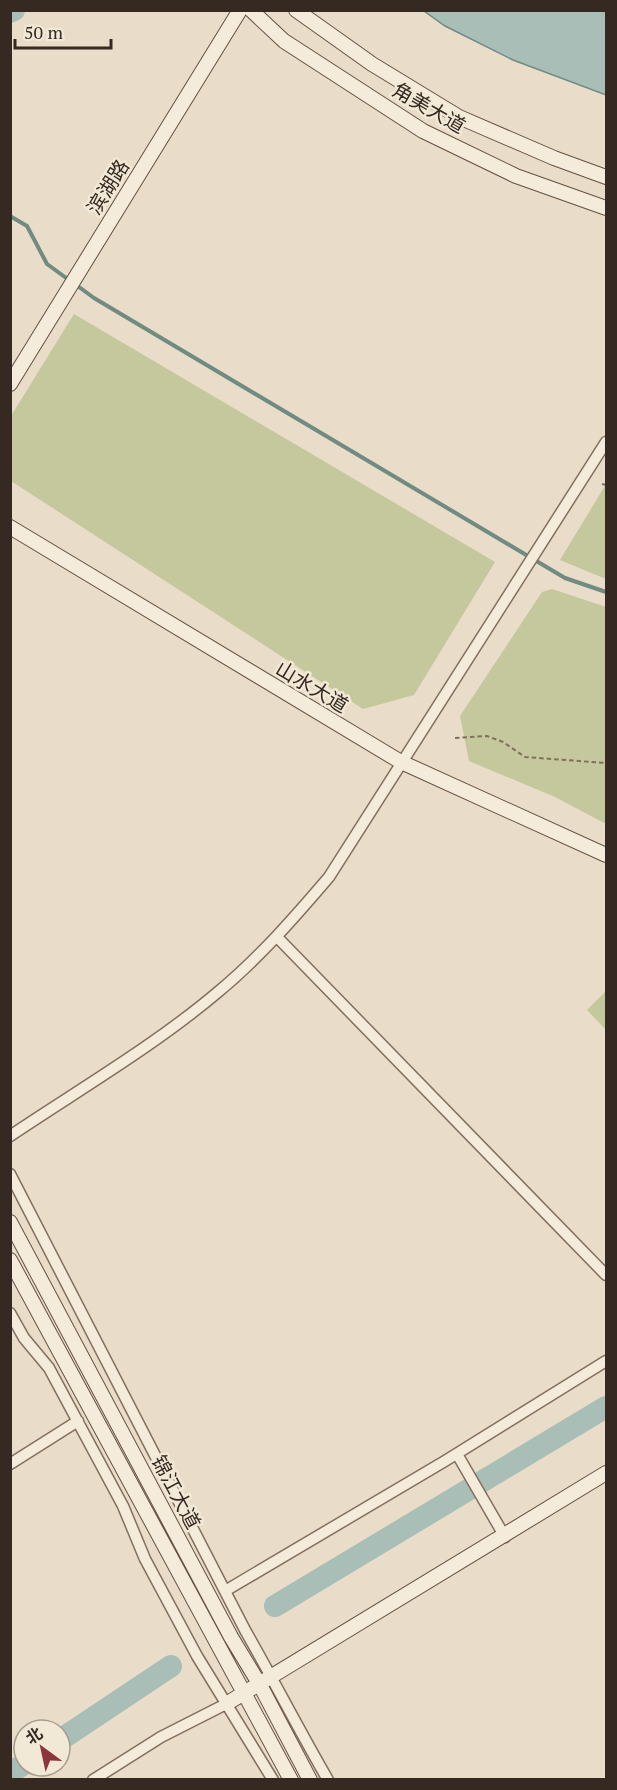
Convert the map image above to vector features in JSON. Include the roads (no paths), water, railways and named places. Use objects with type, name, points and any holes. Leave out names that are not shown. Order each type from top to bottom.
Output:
[{"type":"street","name":"滨湖路","points":[[10,384],[240,10]]},
{"type":"street","name":"角美大道","points":[[251,10],[284,41],[423,131],[516,176],[606,208]]},
{"type":"street","name":"角美大道","points":[[296,10],[372,64],[459,117],[554,158],[606,177]]},
{"type":"street","points":[[10,1136],[166,1032],[218,992],[278,938],[329,877],[376,806],[401,762],[606,441]]},
{"type":"street","name":"山水大道","points":[[10,527],[401,762],[606,855]]},
{"type":"street","points":[[278,938],[606,1275]]},
{"type":"street","points":[[10,1174],[225,1591],[266,1681],[328,1779]]},
{"type":"street","name":"锦江大道","points":[[10,1222],[220,1617],[266,1681],[310,1779]]},
{"type":"street","name":"锦江大道","points":[[10,1260],[291,1779]]},
{"type":"street","points":[[10,1313],[24,1338],[49,1368],[123,1506],[145,1559],[197,1656],[273,1779]]},
{"type":"street","points":[[225,1591],[457,1454],[606,1361]]},
{"type":"street","points":[[10,1464],[78,1421]]},
{"type":"street","points":[[457,1454],[505,1537]]},
{"type":"street","points":[[93,1779],[162,1737],[266,1681],[505,1537],[606,1473]]},
{"type":"water","points":[[424,11],[606,12],[606,95],[513,60],[445,26]]},
{"type":"waterway","points":[[10,12],[14,10]]},
{"type":"waterway","points":[[10,216],[27,226],[47,264],[69,280]]},
{"type":"waterway","points":[[75,284],[94,298],[565,578],[606,592]]},
{"type":"waterway","points":[[275,1606],[606,1407]]},
{"type":"waterway","points":[[72,1732],[171,1666]]}]
